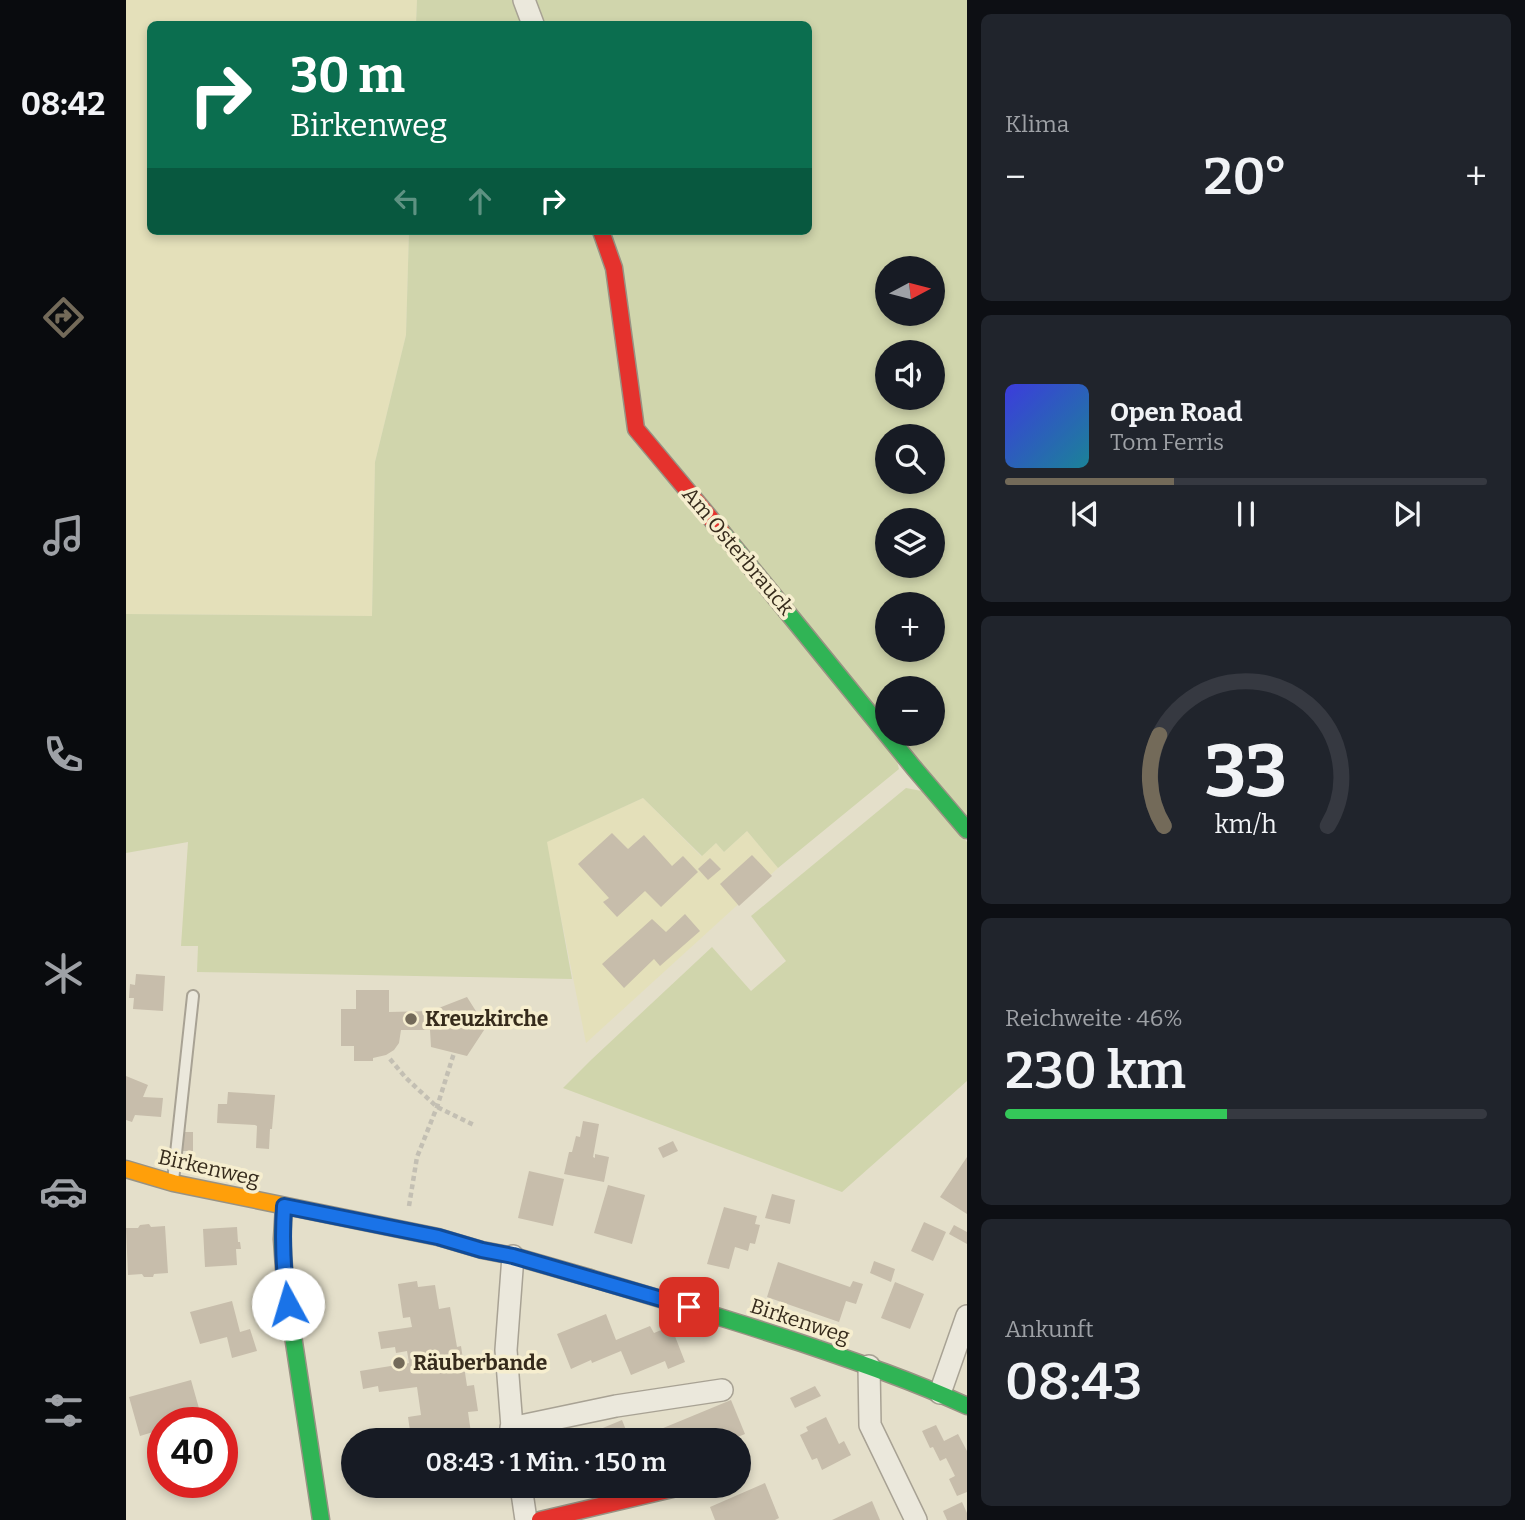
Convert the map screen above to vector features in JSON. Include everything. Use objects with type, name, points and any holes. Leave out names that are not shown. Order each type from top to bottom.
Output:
[{"type":"street","points":[[524,0],[532,21]]},
{"type":"street","name":"Am Osterbrauck","points":[[602,235],[614,268],[636,429],[967,830]]},
{"type":"street","name":"Birkenweg","points":[[126,1169],[173,1183],[438,1237],[513,1256],[714,1314],[869,1366],[967,1405]]},
{"type":"street","points":[[284,1206],[282,1238],[285,1283],[321,1520]]},
{"type":"street","points":[[512,1428],[506,1350],[513,1256]]},
{"type":"street","points":[[940,1393],[967,1316]]},
{"type":"street","points":[[869,1366],[870,1425],[916,1520]]},
{"type":"street","points":[[534,1428],[616,1406],[722,1390]]},
{"type":"street","points":[[523,1498],[526,1520]]},
{"type":"street","points":[[540,1520],[634,1498]]},
{"type":"lane","points":[[173,1183],[193,996]]},
{"type":"path","points":[[404,1231],[417,1157],[454,1053]]},
{"type":"path","points":[[390,1059],[437,1107],[474,1125]]},
{"type":"shaded area","points":[[126,0],[417,0],[416,21],[147,21],[147,235],[409,235],[406,335],[375,462],[372,616],[126,614]]},
{"type":"shaded area","points":[[643,798],[701,856],[716,843],[724,852],[747,831],[778,868],[586,1043],[546,842]]},
{"type":"green space","points":[[417,0],[967,0],[967,816],[907,746],[945,746],[945,676],[875,676],[875,746],[893,746],[899,769],[778,868],[747,831],[724,852],[716,843],[702,856],[643,798],[547,842],[572,979],[197,972],[198,946],[181,946],[188,842],[126,853],[126,614],[372,616],[375,462],[406,335],[409,235],[812,235],[812,21],[416,21]]},
{"type":"green space","points":[[906,788],[927,792],[967,842],[967,1081],[842,1192],[563,1088],[712,947],[751,991],[786,961],[751,916]]},
{"type":"building","points":[[612,833],[628,849],[644,835],[672,866],[683,856],[698,872],[661,907],[645,891],[617,917],[603,902],[609,898],[578,864]]},
{"type":"building","points":[[752,855],[772,876],[739,906],[720,884]]},
{"type":"building","points":[[710,858],[721,869],[708,880],[698,869]]},
{"type":"building","points":[[685,914],[700,931],[660,966],[654,959],[624,988],[602,964],[652,919],[666,932]]},
{"type":"building","points":[[136,974],[165,976],[163,1011],[133,1009],[134,998],[129,998],[130,984],[135,985]]},
{"type":"building","name":"Kreuzkirche","points":[[356,990],[389,990],[389,1012],[431,1011],[467,997],[486,1027],[467,1056],[431,1047],[430,1030],[401,1030],[399,1043],[394,1050],[373,1058],[373,1061],[354,1061],[354,1046],[341,1046],[341,1009],[356,1009]]},
{"type":"building","points":[[126,1076],[148,1085],[143,1097],[163,1098],[161,1117],[135,1115],[132,1122],[126,1120]]},
{"type":"building","points":[[228,1092],[275,1095],[269,1149],[256,1148],[255,1125],[217,1123],[218,1104],[227,1104]]},
{"type":"building","points":[[583,1121],[599,1124],[593,1157],[595,1158],[595,1154],[609,1157],[604,1182],[564,1174],[569,1152],[572,1152],[576,1136],[580,1137]]},
{"type":"building","points":[[183,1132],[193,1132],[193,1151],[183,1151]]},
{"type":"building","points":[[673,1141],[678,1151],[663,1158],[658,1148]]},
{"type":"building","points":[[967,1157],[967,1214],[940,1197]]},
{"type":"building","points":[[529,1171],[564,1179],[553,1226],[518,1218]]},
{"type":"building","points":[[608,1185],[645,1195],[632,1244],[594,1233]]},
{"type":"building","points":[[772,1194],[795,1200],[790,1224],[765,1218]]},
{"type":"building","points":[[724,1207],[757,1216],[755,1224],[760,1225],[755,1244],[750,1243],[748,1251],[735,1247],[729,1269],[707,1264]]},
{"type":"building","points":[[924,1222],[946,1232],[933,1261],[911,1251]]},
{"type":"building","points":[[149,1224],[151,1227],[165,1226],[168,1273],[154,1274],[153,1277],[144,1277],[142,1274],[128,1275],[126,1228]]},
{"type":"building","points":[[954,1225],[967,1232],[967,1244],[949,1234]]},
{"type":"building","points":[[237,1227],[241,1249],[236,1249],[237,1265],[205,1267],[203,1229]]},
{"type":"building","points":[[874,1261],[895,1269],[891,1282],[870,1273]]},
{"type":"building","points":[[778,1262],[850,1287],[853,1281],[863,1284],[856,1304],[846,1301],[839,1322],[767,1297]]},
{"type":"building","points":[[417,1281],[418,1287],[435,1285],[439,1309],[450,1307],[457,1347],[461,1346],[467,1386],[474,1385],[478,1411],[468,1412],[470,1428],[410,1428],[408,1417],[421,1415],[417,1387],[379,1392],[378,1386],[363,1389],[360,1371],[409,1363],[407,1351],[396,1353],[395,1347],[381,1349],[378,1332],[412,1327],[410,1317],[403,1318],[398,1284]]},
{"type":"building","points":[[895,1282],[924,1294],[910,1329],[881,1318]]},
{"type":"building","points":[[232,1301],[240,1332],[250,1329],[257,1351],[232,1358],[227,1337],[200,1344],[190,1312]]},
{"type":"building","points":[[606,1314],[616,1340],[650,1326],[654,1333],[671,1326],[685,1362],[668,1369],[665,1361],[631,1375],[621,1351],[571,1369],[557,1334]]},
{"type":"building","points":[[191,1380],[199,1407],[147,1407],[147,1434],[140,1436],[129,1397]]},
{"type":"building","points":[[815,1386],[821,1396],[795,1408],[790,1398]]},
{"type":"building","points":[[731,1400],[743,1428],[663,1428]]},
{"type":"building","points":[[826,1417],[839,1444],[844,1441],[851,1455],[822,1470],[817,1458],[812,1460],[800,1435],[808,1431],[806,1427]]},
{"type":"building","points":[[622,1420],[625,1428],[603,1428]]},
{"type":"building","points":[[936,1425],[944,1441],[958,1434],[967,1451],[967,1492],[957,1496],[949,1479],[955,1476],[946,1458],[940,1461],[922,1431]]},
{"type":"building","points":[[765,1483],[779,1518],[715,1520],[710,1507],[731,1498],[751,1498],[751,1489]]},
{"type":"building","points":[[872,1501],[880,1520],[832,1520]]},
{"type":"building","points":[[962,1502],[967,1520],[947,1520],[943,1511]]},
{"type":"traffic: fast","points":[[722,532],[967,830]]},
{"type":"traffic: fast","points":[[284,1206],[282,1239],[285,1283],[321,1520]]},
{"type":"traffic: fast","points":[[590,1278],[801,1343],[906,1380],[967,1406]]},
{"type":"traffic: slow","points":[[126,1169],[173,1183],[438,1237],[590,1278]]},
{"type":"traffic: jam","points":[[602,235],[614,268],[636,429],[722,532]]},
{"type":"traffic: jam","points":[[540,1520],[634,1498]]},
{"type":"place","name":"Kreuzkirche","points":[[411,1019]]},
{"type":"place","name":"Räuberbande","points":[[399,1363]]},
{"type":"route","points":[[288,1304],[282,1238],[284,1206],[438,1237],[689,1307]]}]
